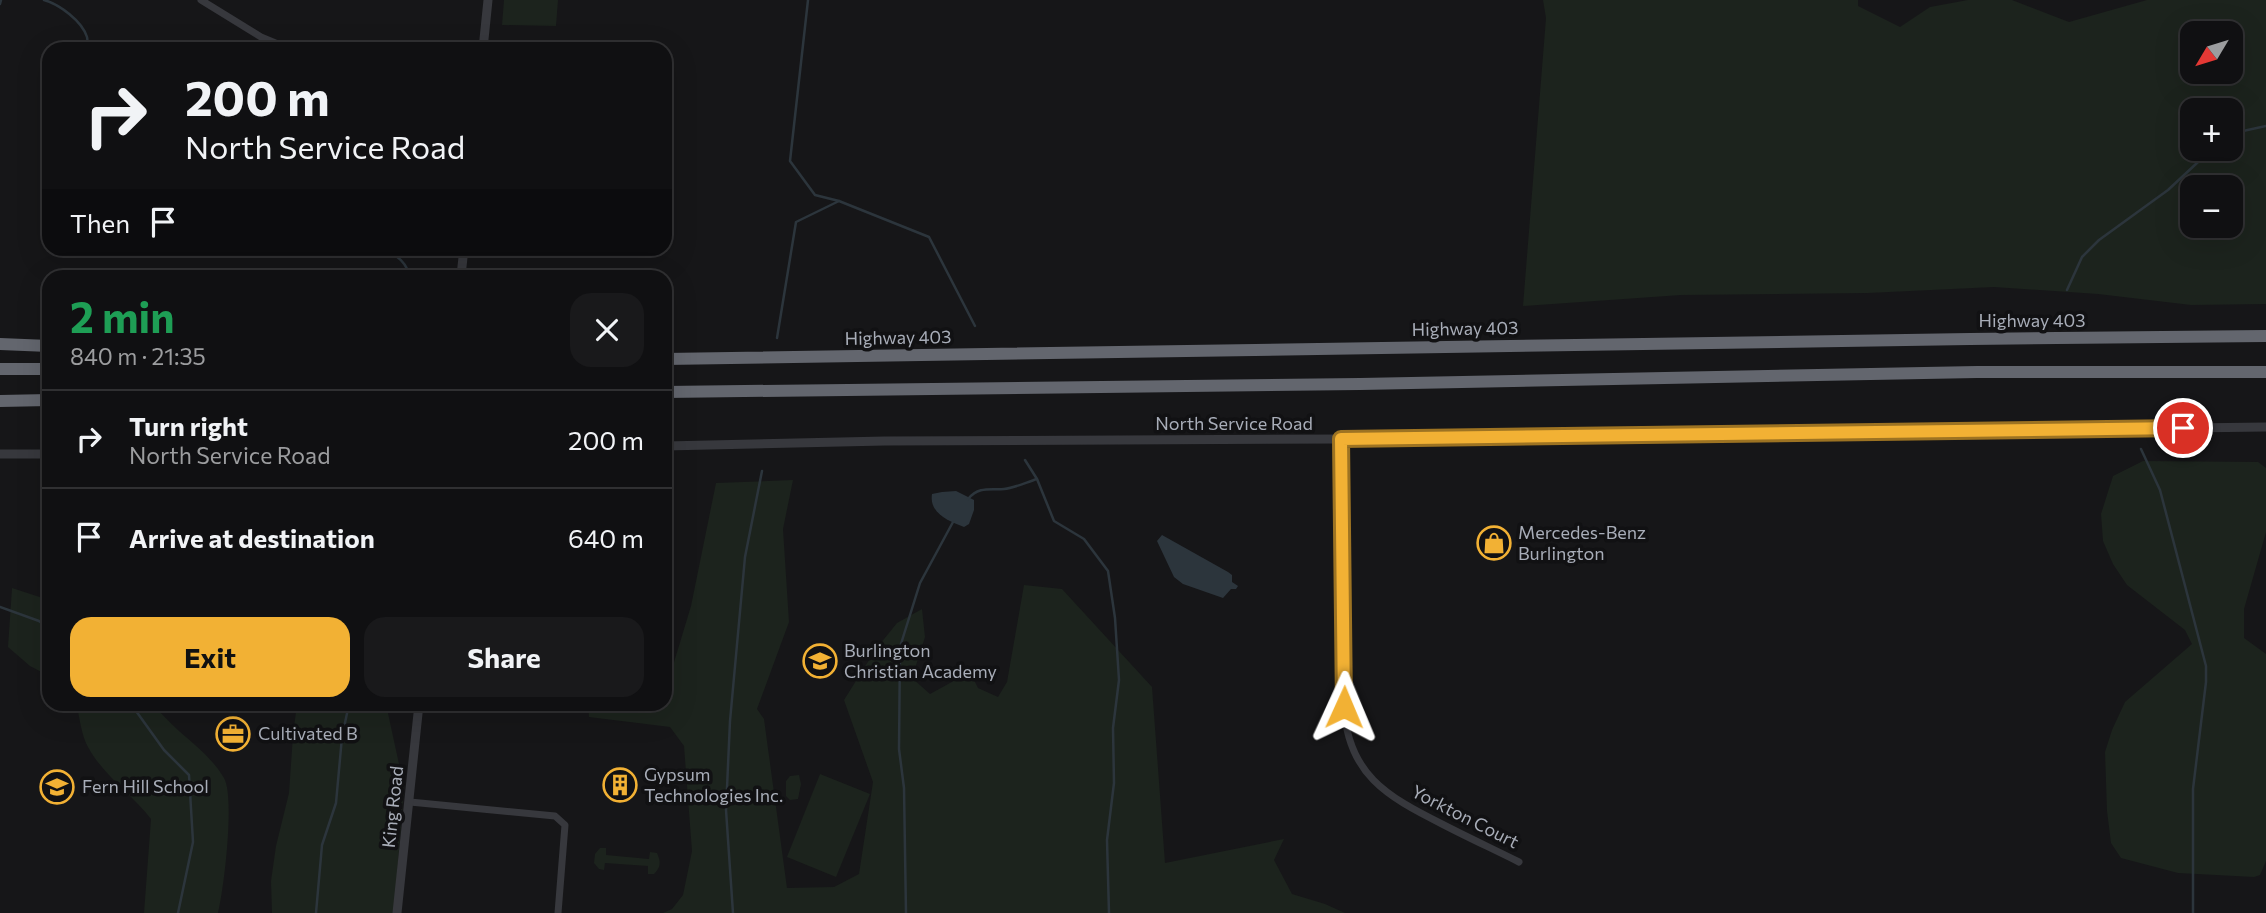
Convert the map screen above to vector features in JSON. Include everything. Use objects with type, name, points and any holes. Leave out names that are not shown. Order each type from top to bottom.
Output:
[{"type":"highway","name":"Highway 403","points":[[672,359],[2266,336]]},
{"type":"highway","points":[[0,344],[42,346]]},
{"type":"highway","points":[[0,369],[42,369]]},
{"type":"highway","points":[[672,392],[1360,384],[1977,372],[2266,372]]},
{"type":"highway","points":[[0,401],[42,400]]},
{"type":"street","points":[[201,0],[273,42]]},
{"type":"street","points":[[483,42],[488,0]]},
{"type":"street","name":"North Service Road","points":[[672,446],[885,441],[1341,439],[2266,427]]},
{"type":"street","name":"Yorkton Court","points":[[1341,439],[1344,707],[1345,729],[1351,748],[1362,767],[1380,788],[1404,805],[1519,862]]},
{"type":"street","points":[[0,454],[42,454]]},
{"type":"street","name":"King Road","points":[[397,913],[418,711]]},
{"type":"street","points":[[410,802],[555,816],[565,825],[558,913]]},
{"type":"shaded area","points":[[504,0],[558,0],[556,26],[502,25]]},
{"type":"shaded area","points":[[1543,0],[1858,0],[1858,6],[1900,27],[1930,7],[1968,0],[2012,0],[2069,22],[2147,0],[2266,0],[2266,304],[2191,305],[2098,294],[1994,287],[1868,293],[1681,295],[1523,306],[1546,18]]},
{"type":"shaded area","points":[[2143,461],[2258,462],[2266,468],[2266,532],[2244,609],[2244,638],[2266,654],[2266,861],[2260,875],[2254,877],[2178,873],[2121,858],[2111,843],[2105,752],[2112,730],[2125,702],[2192,644],[2185,630],[2127,585],[2113,564],[2103,541],[2101,514],[2113,476]]},
{"type":"shaded area","points":[[793,480],[783,529],[789,622],[757,709],[764,719],[787,888],[834,887],[859,874],[873,782],[844,700],[876,649],[897,623],[922,609],[925,637],[912,678],[930,694],[970,672],[978,688],[998,697],[1007,682],[1024,585],[1062,589],[1152,687],[1165,863],[1284,839],[1274,860],[1292,894],[1345,913],[663,913],[672,909],[683,895],[692,851],[684,746],[670,727],[589,717],[589,711],[672,711],[672,669],[691,606],[716,483]]},
{"type":"shaded area","points":[[956,491],[974,500],[969,524],[964,527],[958,525],[937,511],[933,506],[932,494]]},
{"type":"shaded area","points":[[1162,535],[1228,572],[1232,575],[1232,582],[1238,586],[1236,589],[1231,589],[1223,598],[1183,584],[1174,577],[1157,541]]},
{"type":"shaded area","points":[[12,588],[42,598],[42,672],[30,666],[8,647]]},
{"type":"shaded area","points":[[78,711],[159,711],[203,752],[219,771],[227,788],[229,823],[218,913],[144,913],[151,819],[94,757],[84,737]]},
{"type":"shaded area","points":[[296,711],[388,711],[404,787],[394,913],[272,913],[271,881],[276,846],[289,793]]},
{"type":"shaded area","points":[[820,774],[870,794],[836,877],[787,857]]},
{"type":"shaded area","points":[[799,775],[801,784],[798,799],[790,800],[786,796],[786,781],[790,776]]},
{"type":"shaded area","points":[[600,848],[606,848],[606,855],[649,859],[650,852],[657,853],[659,867],[654,874],[648,874],[648,866],[605,863],[604,870],[599,869],[594,863],[595,854]]},
{"type":"waterway","points":[[0,4],[1,0]]},
{"type":"waterway","points":[[44,0],[63,9],[75,19],[84,31],[87,42]]},
{"type":"waterway","points":[[808,0],[790,161],[815,195],[839,201],[929,237],[975,326]]},
{"type":"waterway","points":[[2243,131],[2266,126]]},
{"type":"waterway","points":[[2067,290],[2082,257],[2099,240],[2168,190],[2199,161]]},
{"type":"waterway","points":[[777,338],[796,222],[839,201]]},
{"type":"waterway","points":[[395,256],[405,264],[408,270]]},
{"type":"waterway","points":[[2141,449],[2160,490],[2206,666],[2193,789],[2193,913]]},
{"type":"waterway","points":[[1025,460],[1037,479],[1054,521],[1084,539],[1108,571],[1115,618],[1119,680],[1113,728],[1114,783],[1107,840],[1109,913]]},
{"type":"waterway","points":[[733,913],[726,810],[730,721],[745,557],[762,471]]},
{"type":"waterway","points":[[968,499],[981,490],[1008,488],[1037,479]]},
{"type":"waterway","points":[[906,913],[904,788],[899,749],[900,647],[920,583],[953,522]]},
{"type":"waterway","points":[[0,607],[42,623]]},
{"type":"waterway","points":[[136,711],[164,750],[189,775],[193,842],[178,913]]},
{"type":"waterway","points":[[316,913],[322,845],[336,803],[342,737],[348,711]]},
{"type":"place","name":"Mercedes-Benz Burlington","points":[[1494,543]]},
{"type":"place","name":"Burlington Christian Academy","points":[[820,661]]},
{"type":"place","name":"Cultivated B","points":[[233,734]]},
{"type":"place","name":"Gypsum Technologies Inc.","points":[[620,785]]},
{"type":"place","name":"Fern Hill School","points":[[57,787]]},
{"type":"route","points":[[1344,707],[1341,439],[2183,428]]}]
